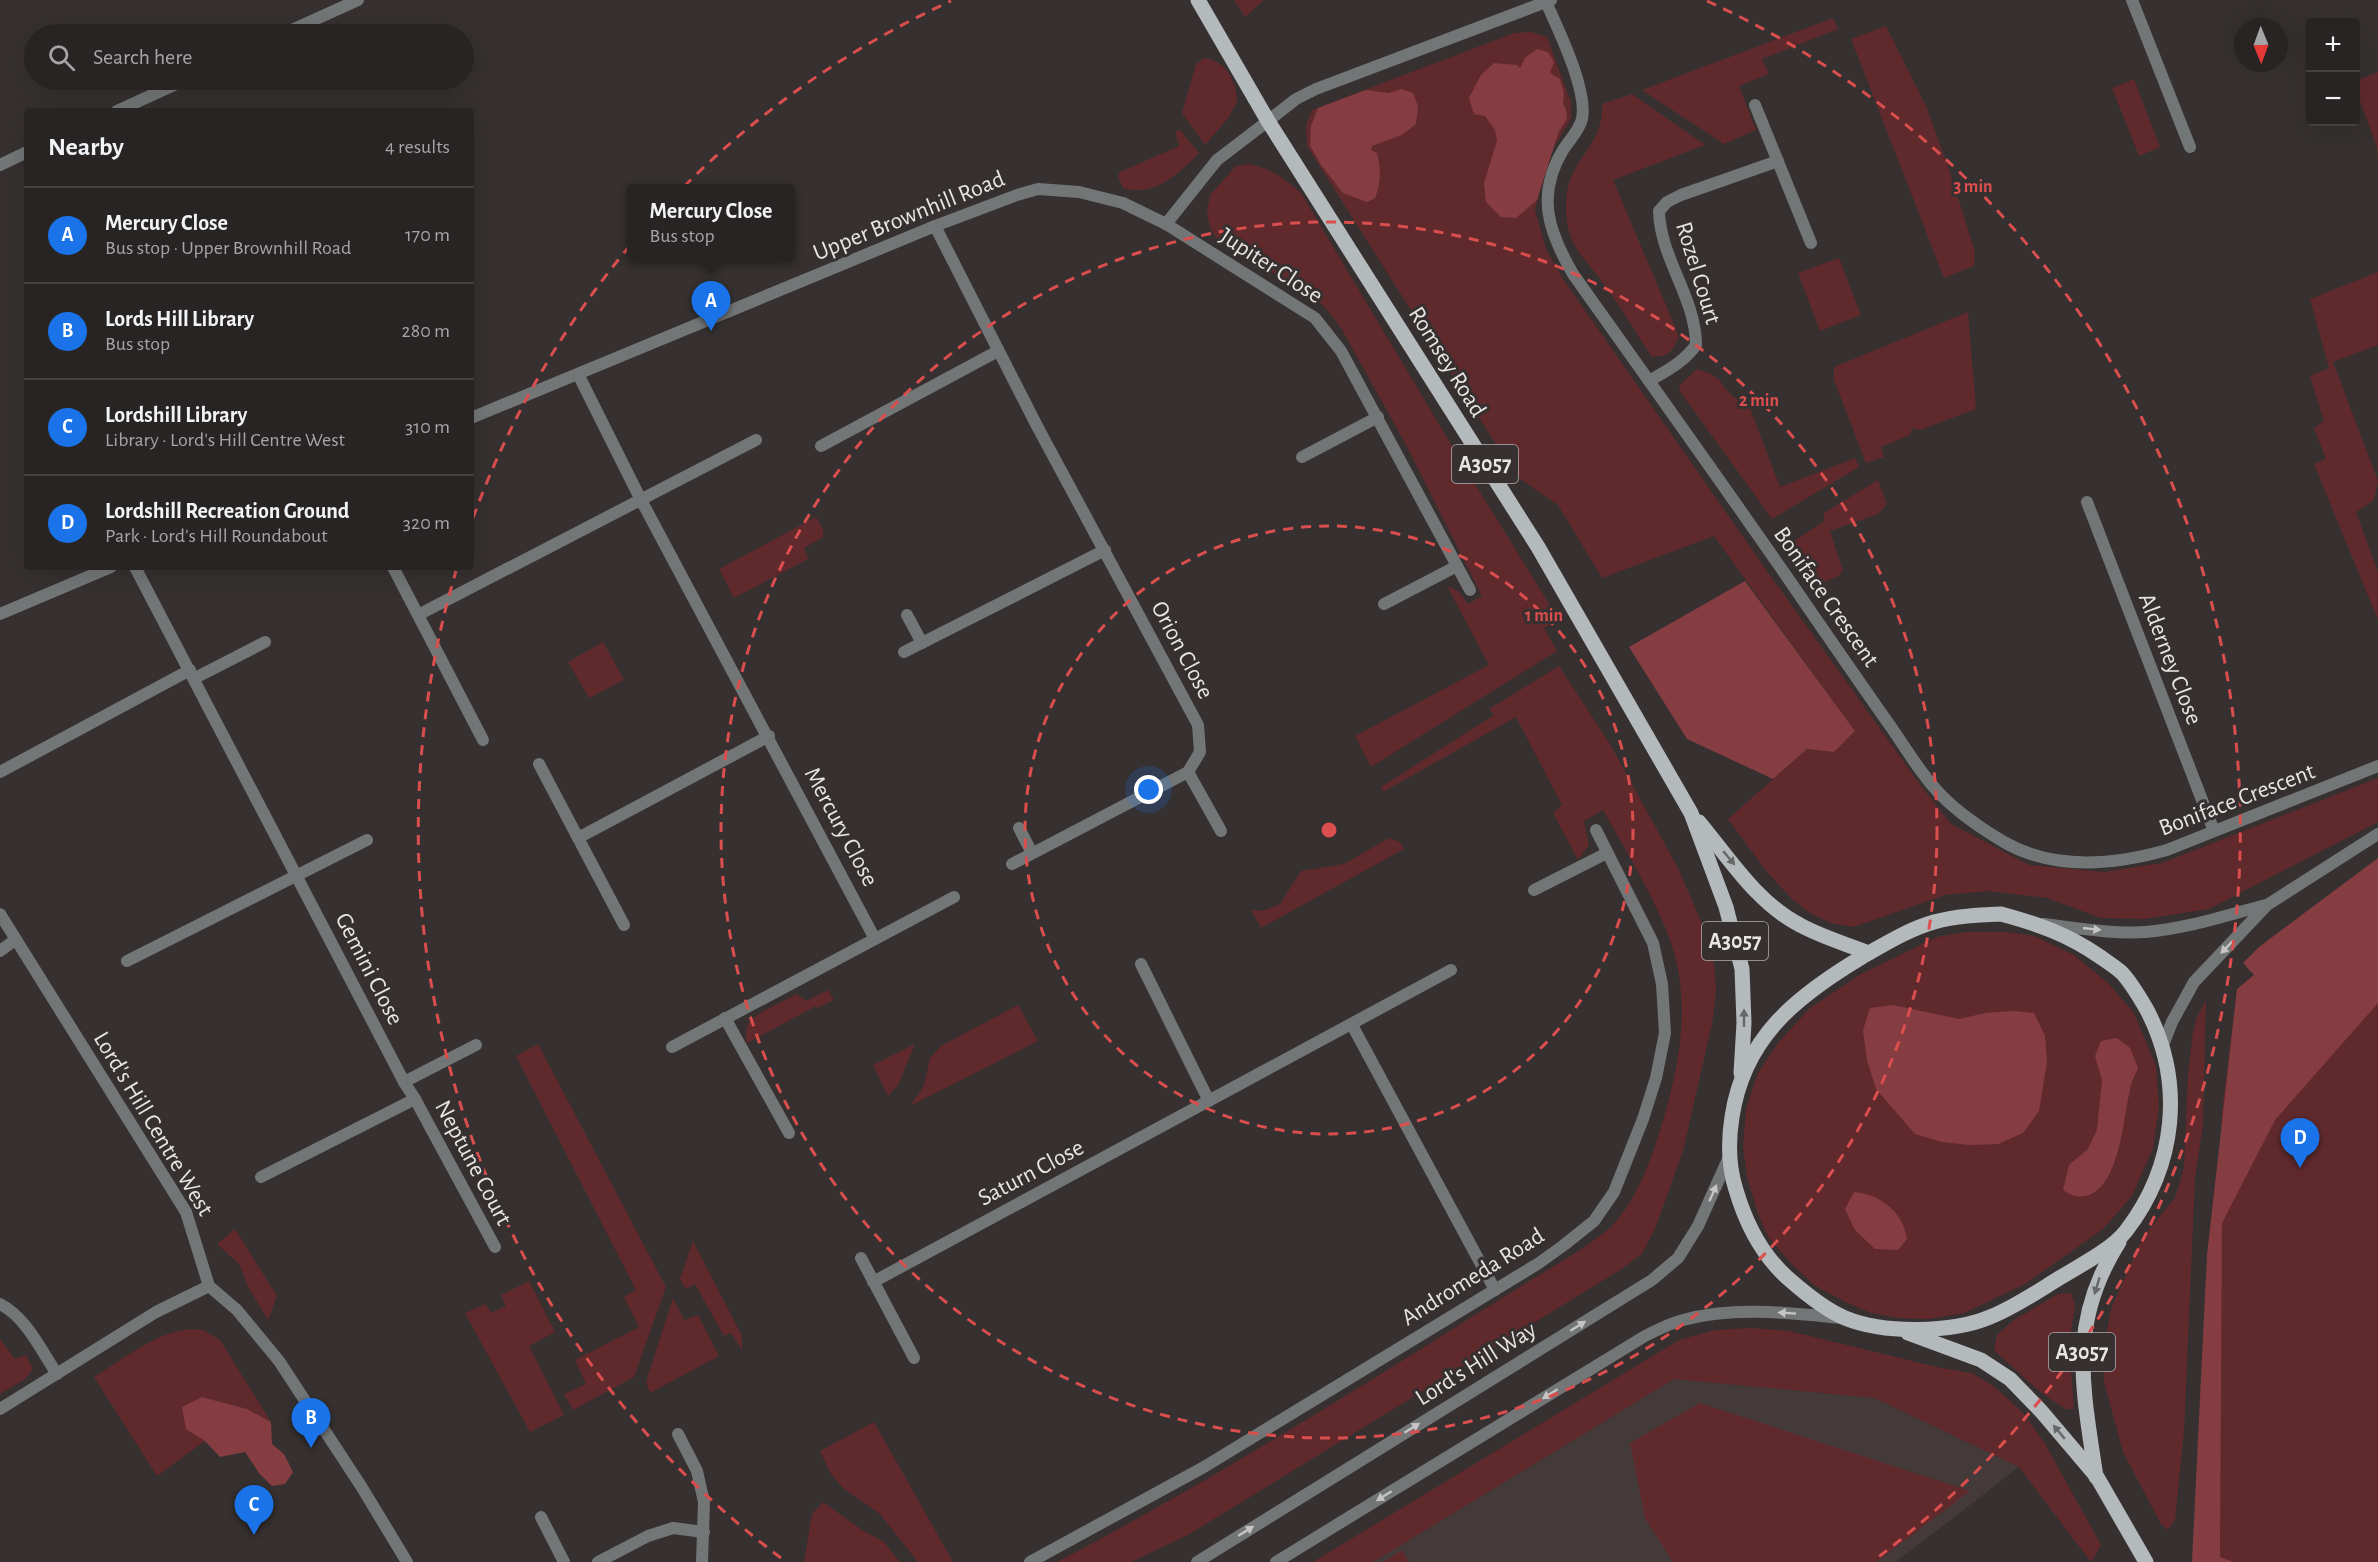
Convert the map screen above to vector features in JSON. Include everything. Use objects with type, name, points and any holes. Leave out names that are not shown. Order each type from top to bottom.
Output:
[{"type":"main road","name":"Romsey Road","points":[[1198,0],[1268,121],[1538,547],[1691,813],[1726,907],[1742,969],[1744,1023],[1741,1076]]},
{"type":"main road","name":"Romsey Road","points":[[1691,813],[1758,893],[1776,909],[1799,925],[1869,953]]},
{"type":"main road","points":[[2001,914],[2034,923],[2075,939],[2121,972],[2142,1000],[2163,1045],[2170,1072],[2170,1128],[2158,1177],[2141,1210],[2124,1234],[2084,1263],[1989,1318],[1946,1328],[1903,1330],[1845,1318],[1806,1294],[1782,1273],[1755,1238],[1740,1204],[1729,1157],[1729,1137],[1741,1076],[1764,1036],[1785,1011],[1812,989],[1869,953],[1911,930],[1936,921],[1972,915],[2001,914]]},
{"type":"main road","name":"A3057","points":[[2097,1477],[2082,1384],[2082,1345],[2090,1306],[2102,1268],[2124,1234]]},
{"type":"main road","name":"A3057","points":[[1903,1330],[1981,1360],[2010,1378],[2042,1411],[2097,1477],[2146,1562]]},
{"type":"street","points":[[305,24],[358,0]]},
{"type":"street","points":[[2132,0],[2190,147]]},
{"type":"street","points":[[1166,224],[1216,160],[1296,99],[1316,89],[1549,1]]},
{"type":"street","name":"Boniface Crescent","points":[[1549,1],[1583,103],[1582,118],[1577,131],[1559,158],[1549,189],[1546,208],[1551,232],[1573,274],[1941,796],[1970,820],[2006,843],[2033,855],[2066,862],[2132,860],[2167,850],[2378,766]]},
{"type":"street","points":[[124,108],[163,90]]},
{"type":"street","points":[[1755,105],[1811,243]]},
{"type":"street","points":[[0,165],[24,153]]},
{"type":"street","name":"Rozel Court","points":[[1649,381],[1689,355],[1696,345],[1694,321],[1659,228],[1659,211],[1667,202],[1681,195],[1778,161]]},
{"type":"street","name":"Upper Brownhill Road","points":[[474,417],[936,226],[1038,189],[1079,192],[1123,203],[1166,224]]},
{"type":"street","name":"Jupiter Close","points":[[1166,224],[1315,318],[1341,351],[1470,590]]},
{"type":"street","name":"Orion Close","points":[[936,226],[1037,426],[1198,725],[1200,753],[1188,772]]},
{"type":"street","points":[[821,446],[998,351]]},
{"type":"street","name":"Mercury Close","points":[[578,374],[640,498],[769,736],[875,939]]},
{"type":"street","points":[[1302,458],[1378,417]]},
{"type":"street","points":[[418,615],[640,498],[756,440]]},
{"type":"street","name":"Alderney Close","points":[[2087,502],[2214,831]]},
{"type":"street","points":[[904,652],[1105,550]]},
{"type":"street","points":[[1384,604],[1457,566]]},
{"type":"street","points":[[0,614],[104,570]]},
{"type":"street","name":"Gemini Close","points":[[137,570],[404,1082],[415,1099]]},
{"type":"street","points":[[395,570],[483,740]]},
{"type":"street","points":[[907,615],[922,643]]},
{"type":"street","points":[[0,772],[192,674],[266,642]]},
{"type":"street","points":[[578,838],[769,736]]},
{"type":"street","points":[[538,764],[624,925]]},
{"type":"street","points":[[1012,864],[1188,772],[1221,831]]},
{"type":"street","points":[[1019,828],[1032,853]]},
{"type":"street","name":"Andromeda Road","points":[[1030,1562],[1204,1467],[1495,1290],[1564,1245],[1594,1221],[1614,1192],[1629,1160],[1656,1077],[1665,1033],[1662,984],[1653,943],[1596,830]]},
{"type":"street","points":[[2163,1045],[2172,1022],[2194,982],[2267,905],[2378,834]]},
{"type":"street","points":[[127,961],[367,840]]},
{"type":"street","points":[[1534,890],[1607,853]]},
{"type":"street","points":[[672,1047],[954,897]]},
{"type":"street","points":[[2034,923],[2143,932],[2186,926],[2267,905]]},
{"type":"street","name":"Lord's Hill Centre West","points":[[0,914],[186,1212],[209,1286]]},
{"type":"street","points":[[0,951],[15,940]]},
{"type":"street","points":[[1141,964],[1209,1101]]},
{"type":"street","name":"Saturn Close","points":[[873,1282],[1352,1025],[1451,969]]},
{"type":"street","points":[[725,1018],[789,1133]]},
{"type":"street","points":[[1352,1025],[1495,1290]]},
{"type":"street","points":[[404,1082],[476,1045]]},
{"type":"street","points":[[261,1177],[415,1099]]},
{"type":"street","name":"Neptune Court","points":[[415,1099],[495,1247]]},
{"type":"street","name":"Lord's Hill Way","points":[[1197,1562],[1652,1280],[1678,1258],[1698,1226],[1729,1157]]},
{"type":"street","points":[[861,1258],[914,1358]]},
{"type":"street","points":[[0,1409],[156,1312],[209,1286],[237,1310],[279,1361],[361,1486],[407,1562]]},
{"type":"street","points":[[0,1304],[10,1309],[21,1321],[57,1374]]},
{"type":"street","points":[[1276,1562],[1645,1336],[1682,1320],[1715,1313],[1752,1312],[1845,1318]]},
{"type":"street","points":[[678,1434],[697,1471],[704,1502],[702,1562]]},
{"type":"street","points":[[541,1517],[564,1562]]},
{"type":"street","points":[[598,1562],[648,1536],[673,1528],[704,1532]]},
{"type":"shaded area","points":[[1234,0],[1264,0],[1245,17]]},
{"type":"shaded area","points":[[1833,18],[1838,29],[1762,59],[1769,74],[1739,86],[1756,130],[1724,144],[1642,90]]},
{"type":"shaded area","points":[[1886,26],[1926,106],[1975,252],[1974,266],[1944,278],[1851,39]]},
{"type":"shaded area","points":[[1531,32],[1547,37],[1571,102],[1571,119],[1553,148],[1545,168],[1535,210],[1546,249],[1561,276],[1762,564],[1921,786],[1951,824],[2029,865],[2104,872],[2162,863],[2378,778],[2378,822],[2209,909],[2144,919],[2101,918],[2047,898],[1988,891],[1945,895],[1854,927],[1831,923],[1810,913],[1792,899],[1767,872],[1728,819],[1807,749],[1834,752],[1855,731],[1714,536],[1602,578],[1558,505],[1516,476],[1307,146],[1306,126],[1312,110],[1514,33]]},
{"type":"shaded area","points":[[1537,49],[1548,52],[1554,62],[1550,73],[1560,79],[1567,118],[1559,131],[1537,200],[1516,218],[1501,217],[1486,202],[1484,183],[1497,141],[1495,130],[1485,116],[1474,114],[1469,98],[1481,75],[1494,63],[1517,65],[1520,68],[1525,58]]},
{"type":"shaded area","points":[[1204,58],[1219,63],[1229,73],[1235,87],[1237,102],[1229,117],[1205,145],[1182,113],[1196,64]]},
{"type":"shaded area","points":[[2378,72],[2378,164],[2377,147],[2360,101],[2360,79]]},
{"type":"shaded area","points":[[2134,79],[2160,147],[2139,156],[2112,88]]},
{"type":"shaded area","points":[[1401,89],[1413,93],[1418,106],[1416,124],[1402,135],[1372,146],[1371,150],[1377,153],[1380,170],[1375,198],[1367,202],[1343,193],[1321,165],[1310,145],[1311,126],[1318,108],[1366,90],[1389,93]]},
{"type":"shaded area","points":[[1632,94],[1705,145],[1613,180],[1679,336],[1672,349],[1662,356],[1651,356],[1576,247],[1570,236],[1566,213],[1569,183],[1573,172],[1595,137],[1602,116],[1602,104]]},
{"type":"shaded area","points":[[1180,130],[1199,153],[1174,176],[1155,187],[1145,190],[1123,188],[1118,176],[1120,172],[1179,146],[1175,132]]},
{"type":"shaded area","points":[[1249,164],[1277,174],[1301,193],[1559,620],[1544,628],[1557,651],[1371,767],[1355,736],[1489,665],[1447,586],[1458,591],[1468,604],[1482,596],[1404,441],[1341,328],[1324,306],[1306,292],[1229,248],[1217,239],[1210,228],[1207,212],[1210,195],[1236,166]]},
{"type":"shaded area","points":[[1839,258],[1861,315],[1820,331],[1798,273]]},
{"type":"shaded area","points":[[2378,272],[2378,345],[2333,362],[2378,481],[2374,500],[2356,512],[2378,572],[2378,620],[2314,464],[2326,459],[2314,428],[2324,421],[2310,376],[2329,368],[2310,299]]},
{"type":"shaded area","points":[[1968,312],[1976,409],[1920,430],[1912,428],[1910,435],[1881,447],[1884,457],[1866,463],[1834,380],[1834,367]]},
{"type":"shaded area","points":[[1697,369],[1715,376],[1736,398],[1745,395],[1780,487],[1855,458],[1859,467],[1772,519],[1679,390],[1680,385]]},
{"type":"shaded area","points":[[1878,480],[1887,504],[1878,514],[1830,531],[1843,571],[1837,577],[1816,585],[1787,546],[1824,521],[1824,513]]},
{"type":"shaded area","points":[[816,517],[823,529],[823,537],[804,548],[808,559],[734,598],[719,569]]},
{"type":"shaded area","points":[[1745,581],[1855,731],[1834,752],[1807,749],[1773,779],[1687,739],[1629,647]]},
{"type":"shaded area","points":[[603,642],[624,680],[589,698],[568,662]]},
{"type":"shaded area","points":[[1559,666],[1610,744],[1678,868],[1707,935],[1714,964],[1716,992],[1712,1024],[1683,1151],[1655,1229],[1642,1254],[1620,1270],[1188,1535],[1131,1562],[1057,1562],[1146,1514],[1276,1438],[1569,1257],[1605,1232],[1631,1201],[1649,1162],[1666,1111],[1678,1058],[1682,1006],[1680,980],[1665,927],[1603,810],[1584,821],[1589,845],[1578,860],[1553,813],[1562,805],[1516,717],[1383,792],[1381,787],[1494,715],[1489,709]]},
{"type":"shaded area","points":[[1389,838],[1400,842],[1404,849],[1261,928],[1251,910],[1263,911],[1280,904],[1301,871],[1344,864]]},
{"type":"shaded area","points":[[2378,858],[2378,1003],[2275,1120],[2222,1223],[2220,1557],[2234,1562],[2192,1562],[2207,1255],[2237,989],[2254,975],[2243,963],[2259,947]]},
{"type":"shaded area","points":[[2378,875],[2378,1562],[2223,1562],[2220,1557],[2222,1112],[2237,989]]},
{"type":"shaded area","points":[[1966,932],[2006,932],[2034,936],[2074,955],[2108,983],[2134,1013],[2156,1066],[2159,1106],[2153,1148],[2132,1196],[2103,1229],[2025,1284],[1964,1313],[1928,1319],[1898,1318],[1871,1313],[1814,1285],[1768,1237],[1757,1211],[1747,1176],[1743,1147],[1746,1109],[1758,1073],[1778,1043],[1810,1008],[1861,974],[1937,937]]},
{"type":"shaded area","points":[[828,990],[834,1000],[818,1008],[816,1006],[747,1043],[748,1024],[756,1016],[797,994],[806,1001]]},
{"type":"shaded area","points":[[2206,1000],[2203,1125],[2195,1177],[2184,1432],[2175,1520],[2168,1530],[2161,1524],[2123,1452],[2104,1382],[2103,1354],[2111,1309],[2143,1237],[2175,1198],[2184,1168],[2188,1073],[2193,1032],[2197,1017]]},
{"type":"shaded area","points":[[1018,1005],[1038,1041],[910,1106],[924,1086],[930,1058],[941,1046]]},
{"type":"shaded area","points":[[1893,1005],[1959,1019],[1986,1013],[2013,1011],[2034,1013],[2045,1036],[2047,1062],[2039,1111],[2023,1133],[1998,1144],[1970,1145],[1942,1142],[1915,1134],[1876,1089],[1867,1060],[1863,1030],[1870,1008]]},
{"type":"shaded area","points":[[2117,1038],[2130,1048],[2138,1068],[2131,1087],[2118,1149],[2108,1178],[2099,1188],[2089,1195],[2075,1196],[2063,1190],[2069,1165],[2088,1149],[2097,1130],[2102,1080],[2095,1056],[2101,1041]]},
{"type":"shaded area","points":[[538,1044],[666,1287],[634,1377],[573,1410],[564,1394],[586,1384],[575,1360],[639,1327],[624,1297],[636,1290],[516,1056]]},
{"type":"shaded area","points":[[915,1044],[898,1085],[888,1096],[873,1065]]},
{"type":"shaded area","points":[[1854,1192],[1873,1196],[1889,1206],[1895,1213],[1905,1229],[1907,1239],[1898,1250],[1875,1249],[1855,1230],[1845,1209]]},
{"type":"shaded area","points":[[235,1229],[277,1296],[268,1320],[247,1285],[240,1265],[217,1244]]},
{"type":"shaded area","points":[[693,1241],[742,1336],[742,1350],[731,1333],[724,1336],[695,1284],[686,1289],[680,1279]]},
{"type":"shaded area","points":[[529,1281],[555,1332],[529,1346],[564,1415],[530,1432],[465,1313],[486,1304],[491,1313],[506,1306],[501,1295]]},
{"type":"shaded area","points":[[2071,1293],[2075,1305],[2069,1345],[2074,1409],[2065,1409],[2039,1391],[1994,1350],[1997,1335],[2014,1320],[2058,1294]]},
{"type":"shaded area","points":[[673,1298],[684,1320],[698,1315],[719,1356],[650,1393],[646,1382]]},
{"type":"shaded area","points":[[1751,1328],[1789,1331],[1941,1368],[1972,1373],[1996,1388],[2023,1413],[2044,1442],[2101,1545],[2091,1562],[2019,1467],[1875,1398],[1674,1379],[1373,1562],[1313,1562],[1679,1340],[1715,1330]]},
{"type":"shaded area","points":[[203,1330],[220,1340],[271,1422],[247,1409],[202,1397],[186,1428],[205,1441],[157,1476],[94,1377],[152,1341],[178,1331]]},
{"type":"shaded area","points":[[0,1339],[15,1359],[26,1355],[33,1369],[25,1379],[0,1394]]},
{"type":"shaded area","points":[[1674,1379],[1875,1398],[2019,1467],[1896,1562],[1373,1562]]},
{"type":"shaded area","points":[[202,1397],[247,1409],[271,1422],[272,1444],[284,1454],[293,1472],[285,1484],[272,1486],[259,1473],[245,1452],[220,1457],[205,1441],[186,1429],[182,1407]]},
{"type":"shaded area","points":[[1700,1403],[1970,1491],[1876,1562],[1673,1562],[1645,1518],[1630,1443]]},
{"type":"shaded area","points":[[874,1422],[953,1562],[918,1562],[880,1514],[843,1488],[831,1474],[820,1451]]},
{"type":"shaded area","points":[[823,1502],[865,1532],[883,1541],[900,1562],[804,1562],[812,1514]]},
{"type":"shaded area","points":[[1402,1550],[1409,1562],[1383,1562]]},
{"type":"place","name":"Mercury Close","points":[[711,331]]},
{"type":"place","name":"Lordshill Recreation Ground","points":[[2300,1168]]},
{"type":"place","name":"Lords Hill Library","points":[[311,1448]]},
{"type":"place","name":"Lordshill Library","points":[[254,1535]]}]
